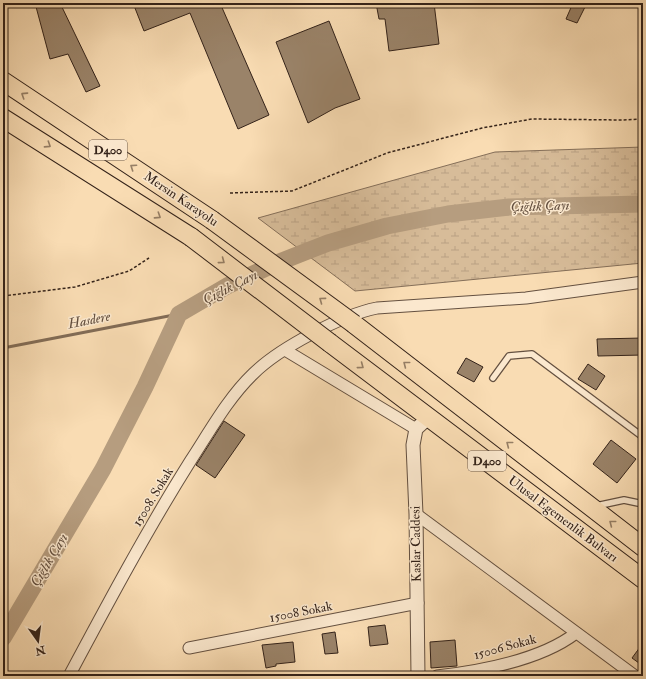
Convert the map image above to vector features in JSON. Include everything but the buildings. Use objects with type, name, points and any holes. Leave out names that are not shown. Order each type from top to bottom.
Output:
[{"type":"highway","name":"Mersin Karayolu","points":[[3,81],[212,220],[354,324]]},
{"type":"highway","name":"Mersin Karayolu","points":[[3,118],[29,133],[191,237],[330,343]]},
{"type":"highway","name":"Ulusal Egemenlik Bulvarı","points":[[354,324],[643,547]]},
{"type":"highway","name":"Ulusal Egemenlik Bulvarı","points":[[330,343],[422,423],[643,579]]},
{"type":"street","name":"15008. Sokak","points":[[69,676],[162,506],[218,418],[252,375],[264,364],[285,350],[347,317],[377,308],[526,298],[643,282]]},
{"type":"street","points":[[285,350],[422,423]]},
{"type":"street","name":"Kaslar Caddesi","points":[[418,676],[418,603],[413,445],[422,423]]},
{"type":"street","points":[[416,514],[635,676]]},
{"type":"street","name":"15008 Sokak","points":[[189,648],[418,603]]},
{"type":"street","name":"15006 Sokak","points":[[437,676],[469,671],[519,659],[557,646],[576,633]]},
{"type":"lane","points":[[493,378],[508,356],[532,354],[643,438]]},
{"type":"lane","points":[[591,507],[624,500],[643,504]]},
{"type":"path","points":[[230,193],[292,192],[387,153],[482,128],[532,119],[643,119]]},
{"type":"path","points":[[3,296],[75,287],[129,271],[149,258]]},
{"type":"green space","points":[[643,147],[643,263],[355,291],[258,218],[495,152]]},
{"type":"waterway","name":"Çığlık Çayı","points":[[3,638],[103,469],[145,387],[179,314],[227,286],[277,263],[328,243],[387,226],[448,214],[509,207],[643,204]]},
{"type":"waterway","name":"Hasdere","points":[[3,348],[179,314]]}]
